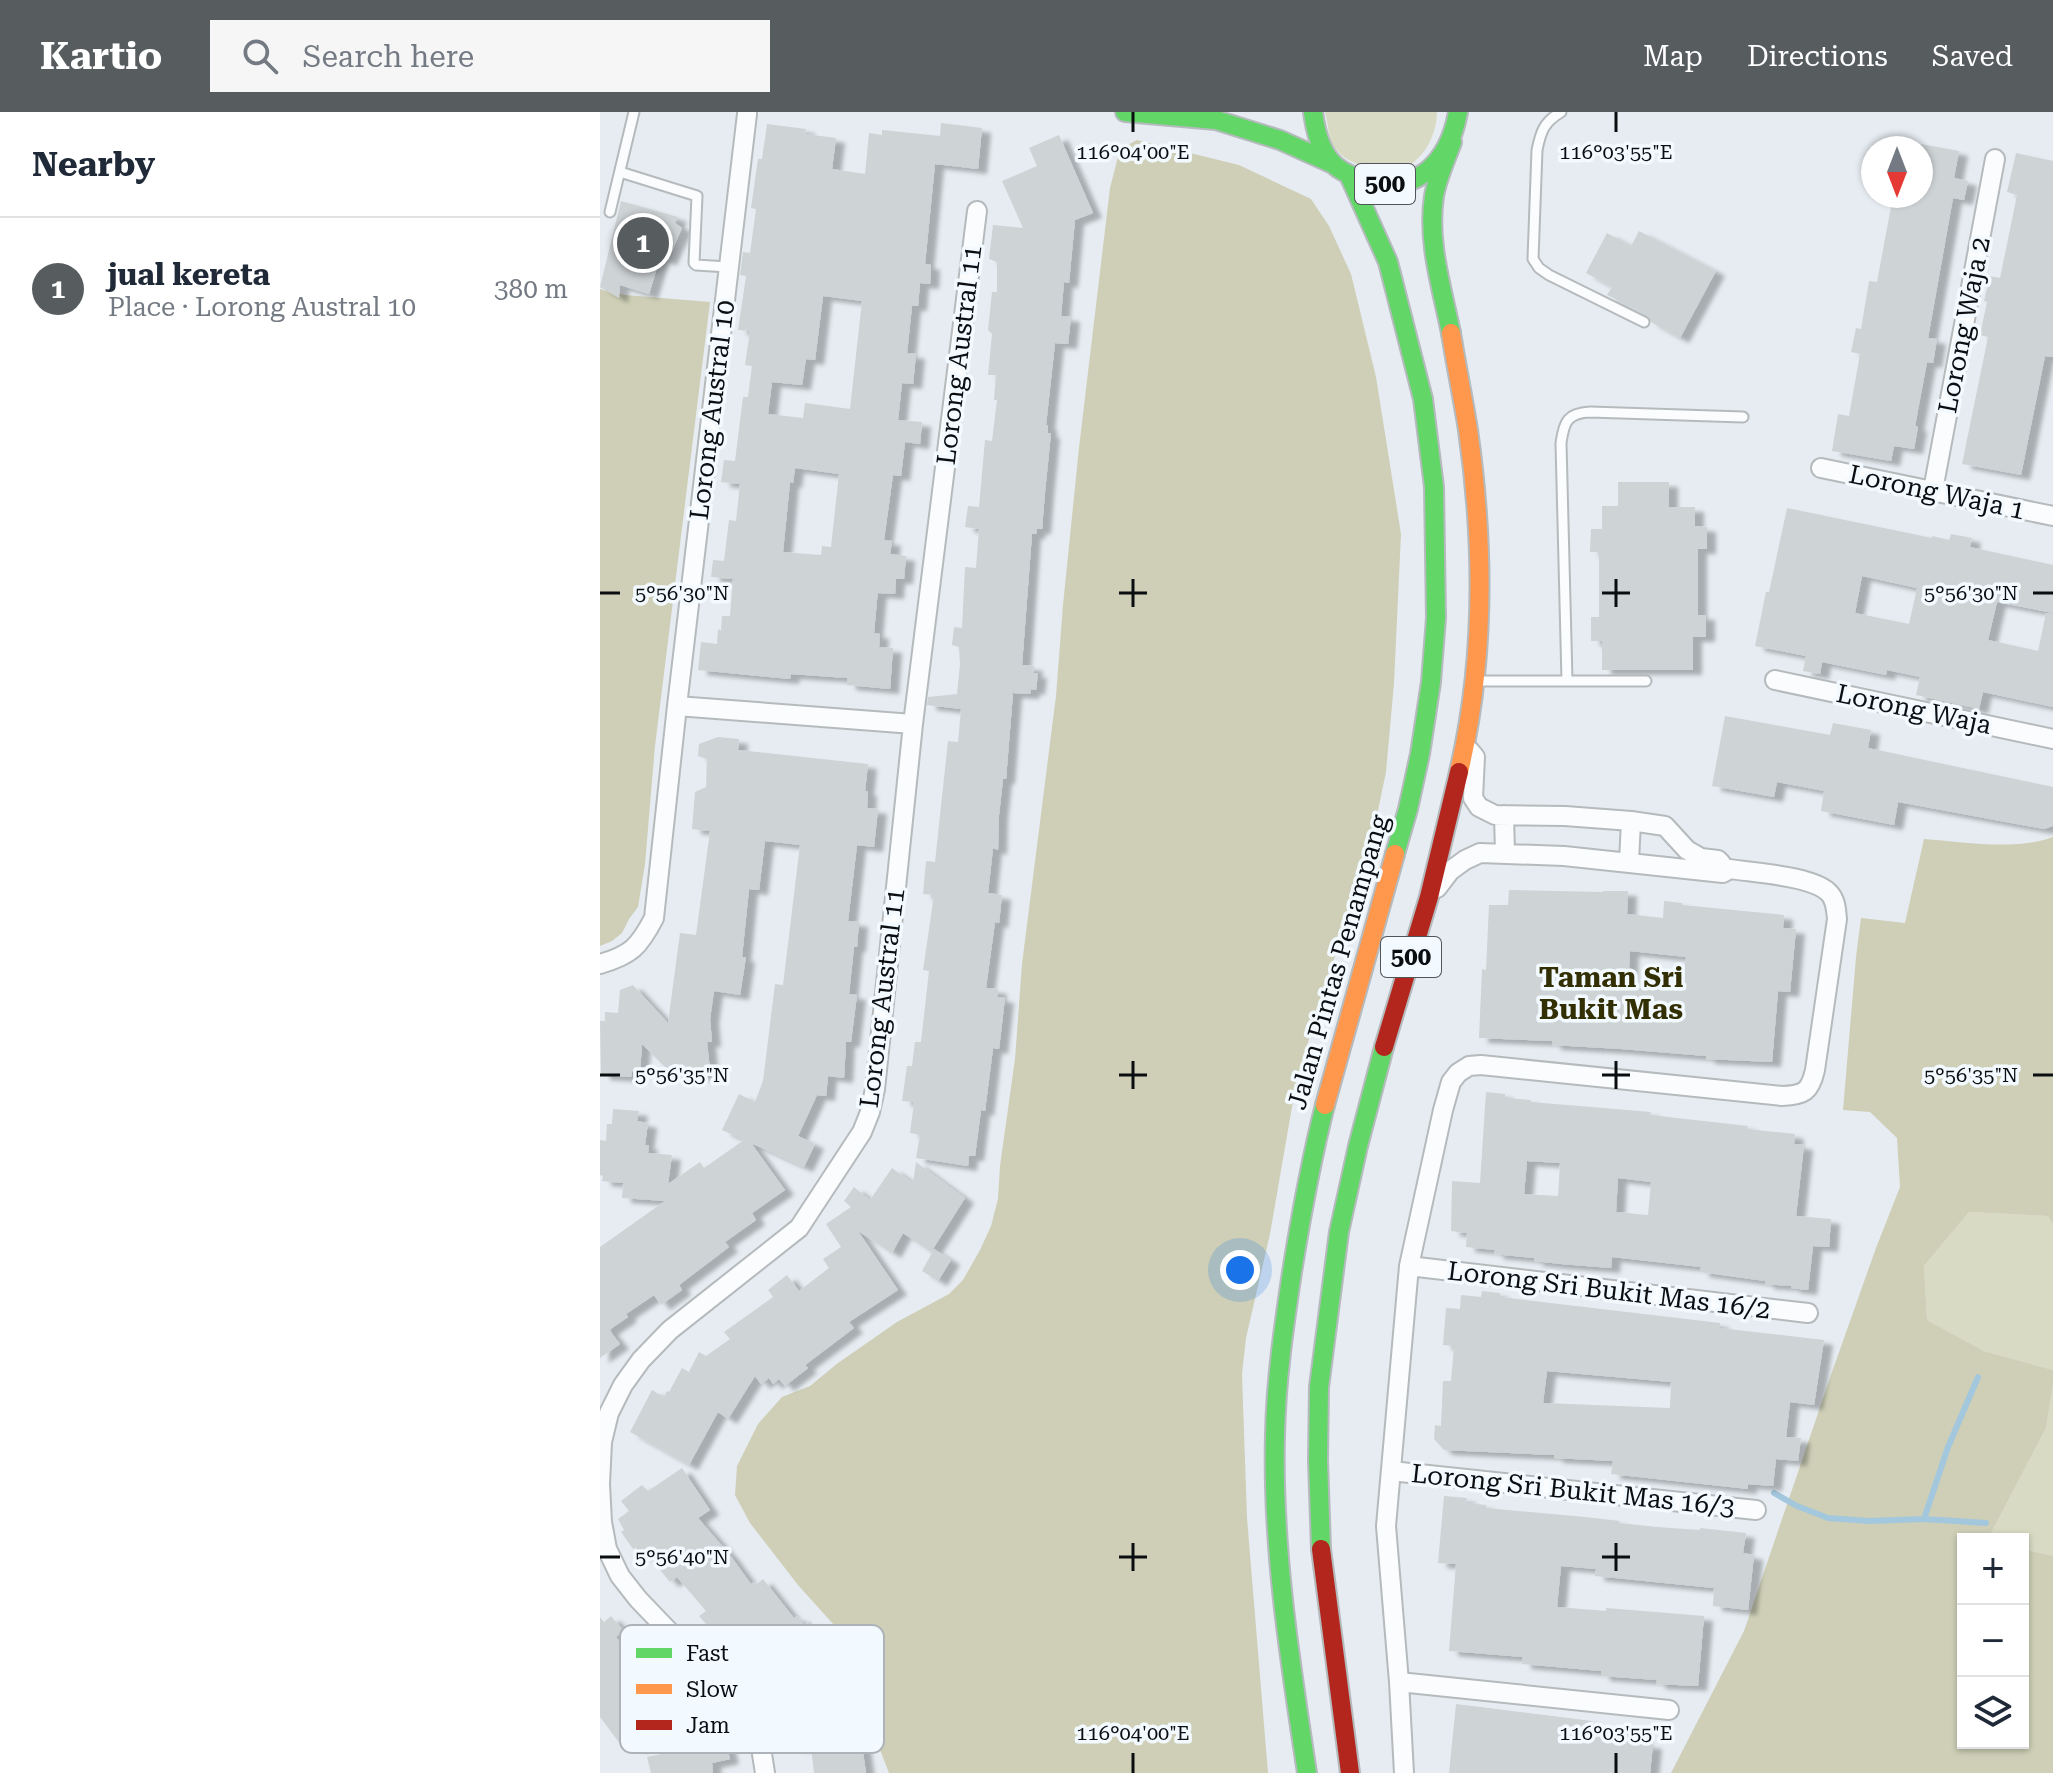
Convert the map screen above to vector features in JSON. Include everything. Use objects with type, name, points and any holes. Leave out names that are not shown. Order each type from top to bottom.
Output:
[{"type":"main road","name":"500","points":[[1125,112],[1216,120],[1280,140],[1331,163],[1349,175],[1377,184],[1408,181],[1422,175],[1434,166],[1452,142]]},
{"type":"main road","name":"500","points":[[1313,112],[1319,141],[1331,163]]},
{"type":"main road","name":"500","points":[[1350,1773],[1321,1545],[1319,1387],[1339,1232],[1378,1065],[1429,897],[1465,746],[1474,681],[1479,616],[1477,523],[1468,430],[1435,259],[1432,227],[1434,194],[1457,128],[1458,112]]},
{"type":"main road","name":"Jalan Pintas Penampang","points":[[1307,1773],[1278,1553],[1275,1465],[1277,1389],[1296,1248],[1316,1138],[1408,809],[1431,682],[1436,618],[1434,487],[1423,399],[1388,262],[1349,175]]},
{"type":"street","name":"Lorong Austral 10","points":[[600,964],[622,957],[642,941],[654,918],[747,114]]},
{"type":"street","name":"Lorong Waja 2","points":[[1933,490],[1995,159]]},
{"type":"street","name":"Lorong Austral 11","points":[[663,1625],[620,1576],[607,1549],[602,1522],[601,1442],[609,1413],[623,1385],[641,1360],[670,1330],[799,1228],[862,1132],[870,1112],[875,1089],[913,724],[977,211]]},
{"type":"street","name":"Lorong Waja 1","points":[[1821,468],[2053,516]]},
{"type":"street","name":"Lorong Waja","points":[[1775,680],[2053,739]]},
{"type":"street","points":[[677,706],[913,724]]},
{"type":"street","points":[[1404,1773],[1386,1526],[1409,1266],[1451,1082],[1469,1066],[1481,1065],[1782,1096],[1806,1091],[1815,1070],[1837,919],[1836,905],[1831,895],[1821,887],[1807,880],[1730,869],[1718,860],[1701,858],[1687,850],[1665,826],[1565,816],[1495,815],[1479,807],[1473,798],[1475,757],[1465,746]]},
{"type":"street","points":[[1504,815],[1505,853]]},
{"type":"street","points":[[1629,862],[1631,821]]},
{"type":"street","points":[[1429,897],[1450,871],[1480,853],[1564,856],[1723,873],[1730,869]]},
{"type":"street","name":"Lorong Sri Bukit Mas 16/2","points":[[1409,1266],[1808,1313]]},
{"type":"street","name":"Lorong Sri Bukit Mas 16/3","points":[[1391,1471],[1756,1510]]},
{"type":"street","points":[[1399,1682],[1669,1710]]},
{"type":"street","name":"Lorong Austral 11","points":[[762,1753],[765,1773]]},
{"type":"lane","points":[[610,212],[634,112]]},
{"type":"lane","points":[[1561,112],[1549,119],[1541,132],[1537,150],[1533,259],[1549,275],[1644,322]]},
{"type":"lane","points":[[620,172],[697,196],[694,263],[728,267]]},
{"type":"lane","points":[[1567,681],[1561,443],[1568,418],[1590,412],[1743,417]]},
{"type":"lane","points":[[1474,681],[1646,681]]},
{"type":"green space","points":[[1325,112],[1437,112],[1434,131],[1425,150],[1410,164],[1388,171],[1356,163],[1338,152],[1331,139]]},
{"type":"green space","points":[[1137,140],[1239,165],[1311,199],[1329,226],[1351,274],[1376,377],[1401,534],[1386,772],[1373,834],[1297,1078],[1270,1234],[1246,1338],[1242,1374],[1247,1518],[1268,1773],[889,1773],[881,1753],[884,1753],[884,1625],[834,1625],[750,1523],[735,1495],[737,1466],[758,1424],[782,1397],[810,1386],[897,1322],[949,1294],[963,1280],[991,1226],[998,1199],[1015,1059],[1022,964],[1056,696],[1079,448],[1110,188],[1120,149]]},
{"type":"green space","points":[[600,289],[625,295],[710,302],[638,907],[622,933],[600,946]]},
{"type":"green space","points":[[2053,837],[2053,1224],[2048,1216],[1969,1212],[1924,1266],[1927,1320],[1984,1351],[2053,1370],[2046,1428],[1991,1533],[1957,1533],[1957,1749],[2029,1749],[2029,1550],[2053,1556],[2053,1773],[1671,1773],[1744,1631],[1832,1372],[1900,1187],[1897,1138],[1870,1112],[1843,1110],[1861,918],[1905,923],[1924,839],[2006,845]]},
{"type":"green space","points":[[1969,1212],[2048,1216],[2053,1224],[2053,1370],[1984,1351],[1927,1320],[1924,1266]]},
{"type":"green space","points":[[2053,1385],[2053,1556],[2029,1550],[2029,1533],[1991,1533],[2046,1428]]},
{"type":"building","points":[[941,123],[982,128],[978,169],[935,164],[925,264],[931,265],[930,284],[920,283],[918,306],[912,306],[907,353],[916,354],[913,384],[902,383],[898,420],[922,422],[920,444],[905,442],[901,476],[893,475],[884,540],[892,541],[890,554],[906,556],[904,579],[896,579],[895,594],[878,593],[874,633],[880,634],[879,647],[893,648],[890,689],[847,685],[847,678],[791,674],[790,679],[698,670],[701,642],[717,644],[722,616],[730,616],[733,579],[711,577],[713,560],[724,561],[729,520],[736,521],[740,484],[721,482],[724,460],[735,461],[743,397],[748,397],[752,366],[745,365],[750,331],[738,330],[746,276],[740,275],[743,252],[750,253],[756,209],[751,208],[767,124],[806,129],[805,134],[836,138],[832,169],[865,174],[869,133],[882,135],[882,130],[940,136]],"holes":[[[823,296],[862,301],[850,409],[805,403],[803,418],[768,414],[772,382],[802,385],[806,359],[815,360]],[[795,468],[839,474],[831,547],[822,546],[821,555],[783,552],[790,482],[793,483]]]},
{"type":"building","points":[[1059,135],[1093,213],[1075,220],[1069,283],[1064,282],[1061,316],[1071,317],[1068,344],[1055,343],[1046,425],[1048,433],[1051,433],[1042,529],[1032,534],[1022,665],[1034,666],[1033,673],[1038,673],[1036,690],[1031,689],[1030,694],[1013,693],[998,850],[993,848],[988,893],[1002,895],[986,988],[998,989],[997,997],[1005,998],[999,1049],[993,1048],[985,1111],[981,1110],[975,1156],[969,1156],[968,1166],[916,1158],[920,1135],[910,1133],[914,1102],[902,1101],[907,1066],[912,1066],[915,1042],[921,1042],[929,971],[923,970],[934,895],[923,894],[926,861],[935,862],[948,741],[958,742],[961,709],[927,705],[928,697],[957,694],[960,664],[959,647],[952,645],[954,627],[962,628],[965,567],[976,568],[979,529],[965,527],[968,506],[979,507],[985,440],[992,441],[997,400],[994,400],[996,375],[988,375],[992,292],[997,292],[997,262],[989,259],[993,225],[1023,228],[1002,181],[1037,166],[1029,148]]},
{"type":"building","points":[[1933,146],[1959,151],[1954,178],[1968,181],[1964,200],[1953,198],[1928,338],[1937,339],[1933,363],[1927,362],[1915,426],[1918,427],[1914,449],[1894,446],[1891,461],[1832,451],[1838,414],[1849,416],[1860,354],[1851,352],[1856,328],[1861,329],[1869,281],[1877,282],[1891,208],[1933,208]]},
{"type":"building","points":[[2016,153],[2053,161],[2053,357],[2045,356],[2021,475],[1962,464],[1988,337],[1980,335],[1987,302],[1984,301],[1990,276],[2000,278],[2017,195],[2007,192]]},
{"type":"building","points":[[621,201],[678,217],[675,223],[682,228],[668,260],[660,258],[649,294],[620,285],[619,298],[600,287]]},
{"type":"building","points":[[1639,231],[1716,271],[1680,338],[1651,322],[1647,315],[1607,295],[1612,287],[1586,273],[1607,233],[1631,246]]},
{"type":"building","points":[[1618,482],[1669,482],[1669,507],[1695,507],[1695,526],[1707,527],[1707,549],[1698,549],[1698,615],[1706,615],[1706,637],[1693,637],[1693,670],[1602,670],[1602,641],[1591,641],[1591,617],[1599,617],[1599,552],[1590,552],[1591,529],[1602,529],[1602,506],[1618,506]]},
{"type":"building","points":[[1787,508],[1932,538],[1949,540],[1951,534],[1972,538],[1970,547],[2053,565],[2053,613],[1997,602],[1988,640],[2038,651],[2046,613],[2053,614],[2053,707],[1983,692],[1979,709],[1916,695],[1920,677],[1887,670],[1886,675],[1822,662],[1820,674],[1803,671],[1806,656],[1755,646],[1766,592],[1769,592]],"holes":[[[1862,576],[1917,588],[1909,624],[1855,613]]]},
{"type":"building","points":[[1725,716],[1830,735],[1833,723],[1871,730],[1868,748],[2053,787],[2053,826],[2044,829],[1898,802],[1894,825],[1821,811],[1824,791],[1777,782],[1774,797],[1712,786]]},
{"type":"building","points":[[718,737],[739,739],[738,750],[868,764],[867,808],[878,809],[874,847],[857,845],[848,921],[859,922],[849,994],[857,995],[851,1042],[846,1042],[844,1078],[828,1076],[826,1096],[817,1095],[798,1136],[815,1144],[804,1167],[751,1143],[785,1190],[752,1213],[756,1220],[725,1242],[729,1247],[679,1285],[682,1290],[661,1305],[654,1295],[626,1314],[628,1317],[609,1330],[620,1344],[600,1358],[600,1247],[665,1201],[622,1198],[623,1183],[602,1181],[600,1140],[606,1141],[607,1124],[612,1124],[613,1109],[639,1111],[637,1121],[648,1123],[645,1145],[649,1145],[648,1153],[672,1155],[668,1184],[700,1162],[704,1168],[744,1140],[722,1130],[739,1094],[755,1102],[763,1081],[775,984],[783,985],[800,845],[765,841],[759,890],[749,889],[742,957],[746,957],[740,995],[714,991],[710,1019],[712,1042],[707,1042],[710,1070],[703,1070],[703,1075],[676,1078],[642,1044],[640,1072],[632,1071],[631,1077],[601,1075],[600,1021],[605,1021],[605,1012],[618,1013],[620,990],[633,985],[668,1023],[680,933],[696,935],[710,831],[692,829],[695,792],[706,787],[707,759],[698,756],[699,744]]},
{"type":"building","points":[[1509,890],[1628,891],[1627,914],[1663,918],[1664,901],[1784,915],[1783,928],[1796,929],[1790,992],[1778,991],[1772,1062],[1552,1045],[1552,1041],[1479,1038],[1489,905],[1508,905]],"holes":[[[1630,951],[1686,957],[1682,991],[1628,987]]]},
{"type":"building","points":[[1486,1092],[1531,1102],[1651,1112],[1650,1115],[1795,1134],[1794,1144],[1804,1145],[1796,1216],[1831,1219],[1829,1247],[1813,1246],[1808,1290],[1700,1272],[1701,1267],[1612,1257],[1611,1268],[1494,1254],[1495,1250],[1466,1247],[1467,1233],[1451,1231],[1452,1181],[1480,1183]],"holes":[[[1527,1161],[1560,1163],[1558,1196],[1524,1194]],[[1618,1178],[1651,1182],[1648,1215],[1616,1212]]]},
{"type":"building","points":[[916,1162],[965,1198],[931,1252],[903,1233],[892,1253],[858,1231],[898,1290],[849,1322],[854,1328],[805,1365],[808,1368],[785,1386],[779,1379],[773,1384],[769,1378],[761,1384],[755,1376],[728,1419],[718,1412],[689,1465],[630,1432],[652,1390],[664,1397],[682,1368],[689,1372],[699,1352],[706,1356],[730,1339],[724,1332],[773,1297],[768,1290],[787,1275],[799,1291],[829,1268],[823,1259],[841,1247],[826,1224],[851,1207],[844,1201],[854,1187],[870,1200],[892,1168],[913,1183]]},
{"type":"building","points":[[934,1249],[951,1260],[938,1281],[922,1271]]},
{"type":"building","points":[[1482,1291],[1500,1293],[1500,1297],[1720,1323],[1720,1328],[1824,1340],[1814,1405],[1790,1402],[1786,1437],[1801,1438],[1798,1461],[1776,1459],[1773,1486],[1748,1484],[1748,1489],[1611,1474],[1613,1461],[1444,1450],[1434,1439],[1435,1425],[1441,1426],[1443,1381],[1451,1381],[1454,1346],[1443,1345],[1446,1308],[1460,1309],[1461,1295],[1481,1297]],"holes":[[[1547,1371],[1671,1382],[1670,1408],[1543,1403]]]},
{"type":"building","points":[[682,1468],[710,1510],[698,1518],[751,1584],[763,1579],[794,1618],[797,1616],[804,1625],[707,1625],[699,1616],[706,1611],[677,1577],[670,1582],[638,1546],[633,1549],[621,1532],[624,1530],[618,1519],[629,1511],[621,1501],[642,1485],[648,1491]]},
{"type":"building","points":[[1444,1496],[1467,1498],[1466,1503],[1486,1505],[1486,1508],[1657,1527],[1746,1533],[1743,1553],[1754,1555],[1748,1610],[1713,1606],[1714,1588],[1595,1576],[1596,1569],[1561,1566],[1557,1607],[1704,1616],[1698,1686],[1656,1684],[1657,1680],[1601,1676],[1601,1671],[1522,1664],[1523,1657],[1449,1651],[1456,1564],[1438,1563]]},
{"type":"building","points":[[611,1616],[620,1626],[620,1634],[616,1637],[620,1642],[620,1744],[600,1717],[600,1617],[604,1622]]},
{"type":"building","points":[[1456,1704],[1592,1721],[1591,1728],[1626,1732],[1627,1729],[1643,1730],[1642,1743],[1653,1744],[1650,1773],[1449,1773]]},
{"type":"building","points":[[665,1753],[728,1753],[730,1759],[712,1763],[713,1773],[651,1773],[647,1757]]},
{"type":"building","points":[[812,1753],[863,1753],[866,1773],[814,1773]]},
{"type":"waterway","points":[[1924,1519],[1948,1447],[1978,1377]]},
{"type":"waterway","points":[[1774,1493],[1828,1518],[1986,1523]]},
{"type":"traffic: fast","points":[[1125,112],[1216,120],[1280,140],[1331,163]]},
{"type":"traffic: fast","points":[[1313,112],[1320,143],[1336,166],[1360,179],[1380,184],[1413,180],[1438,161],[1447,147],[1458,112]]},
{"type":"traffic: fast","points":[[1451,333],[1436,265],[1432,213],[1437,182],[1452,142]]},
{"type":"traffic: fast","points":[[1349,175],[1388,262],[1423,399],[1434,487],[1436,618],[1431,682],[1420,754],[1395,854]]},
{"type":"traffic: fast","points":[[1321,1549],[1319,1387],[1339,1232],[1384,1047]]},
{"type":"traffic: fast","points":[[1307,1773],[1279,1562],[1275,1435],[1283,1333],[1292,1272],[1325,1105]]},
{"type":"traffic: slow","points":[[1451,333],[1468,430],[1479,558],[1474,687],[1459,772]]},
{"type":"traffic: slow","points":[[1325,1105],[1395,854]]},
{"type":"traffic: jam","points":[[1384,1047],[1429,897],[1459,772]]},
{"type":"traffic: jam","points":[[1321,1549],[1350,1773]]},
{"type":"place","name":"jual kereta","points":[[643,243]]},
{"type":"district","name":"Taman Sri Bukit Mas","points":[[1611,993]]}]
